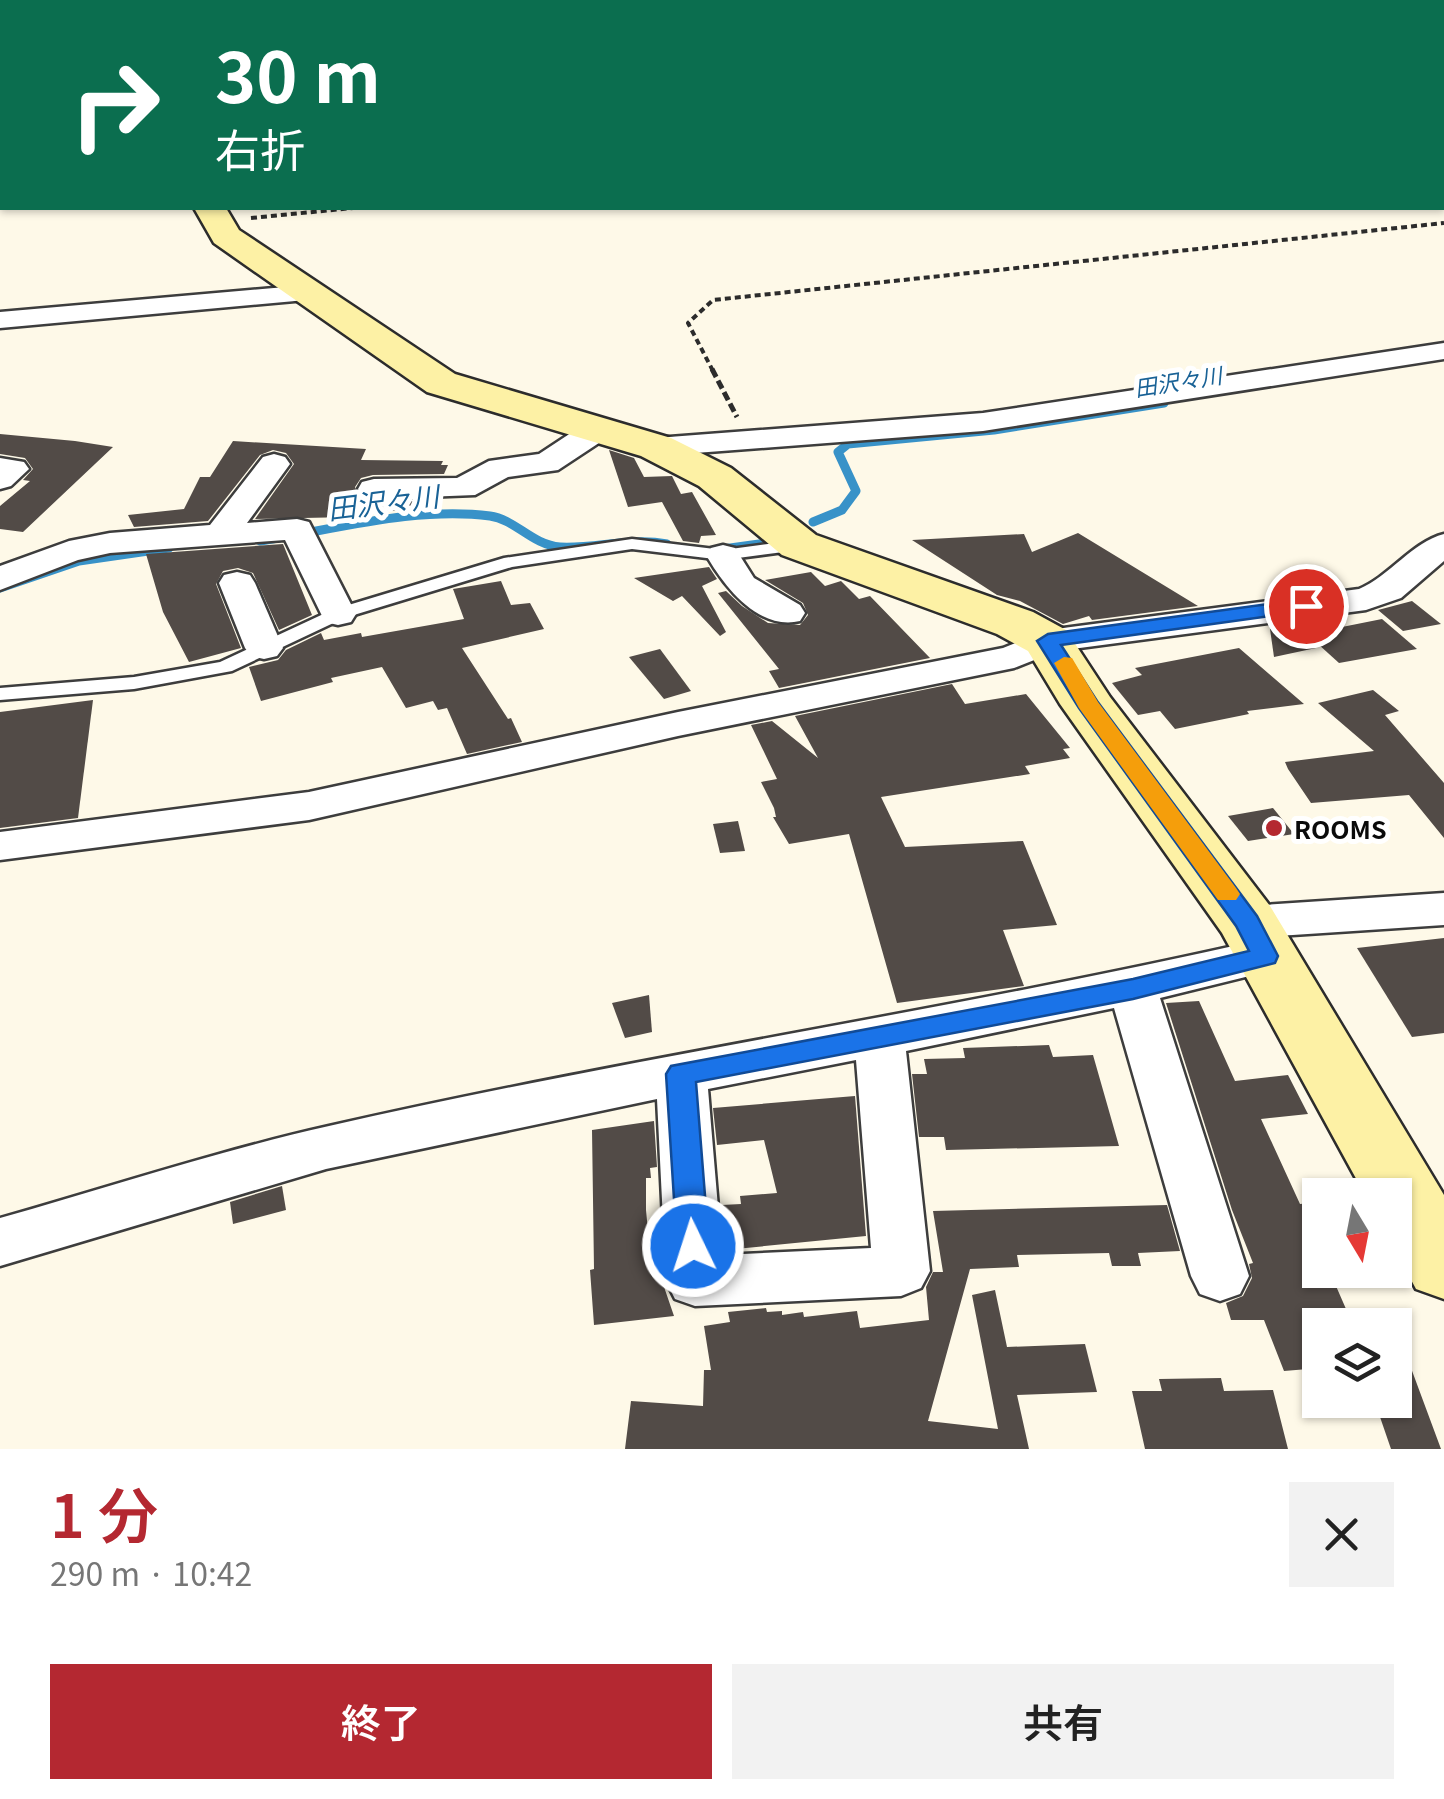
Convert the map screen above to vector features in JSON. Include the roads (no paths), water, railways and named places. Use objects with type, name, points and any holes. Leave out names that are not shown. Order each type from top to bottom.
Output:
[{"type":"street","points":[[213,214],[226,236],[441,382],[656,448],[715,476],[799,545],[1015,623],[1048,641],[1087,704],[1256,939],[1444,1265]]},
{"type":"street","points":[[0,320],[308,293]]},
{"type":"street","points":[[656,448],[984,422],[1444,351]]},
{"type":"street","points":[[374,490],[462,488],[500,468],[547,463],[597,430]]},
{"type":"street","points":[[222,533],[274,464]]},
{"type":"street","points":[[0,468],[13,469],[0,479]]},
{"type":"street","points":[[0,579],[69,551],[110,542],[222,533],[301,537],[338,614]]},
{"type":"street","points":[[0,846],[310,806],[678,724],[1014,657],[1048,641],[1366,599],[1388,590],[1444,544]]},
{"type":"street","points":[[723,555],[741,584],[787,613]]},
{"type":"street","points":[[237,582],[264,648]]},
{"type":"street","points":[[0,1242],[324,1149],[878,1035],[1133,989],[1256,939],[1444,909]]},
{"type":"street","points":[[1133,989],[1220,1276]]},
{"type":"street","points":[[681,1074],[695,1281],[901,1271],[878,1035]]},
{"type":"lane","points":[[0,694],[134,683],[225,667],[338,614],[510,562],[632,544],[723,555],[799,545]]},
{"type":"waterway","name":"田沢々川","points":[[813,522],[842,510],[856,491],[838,452],[848,444],[994,430],[1164,403]]},
{"type":"waterway","name":"田沢々川","points":[[260,541],[404,517],[462,514],[499,518],[541,542],[560,547],[667,544]]},
{"type":"waterway","name":"田沢々川","points":[[723,549],[767,543]]},
{"type":"waterway","name":"田沢々川","points":[[0,588],[79,561],[169,548]]},
{"type":"place","name":"ROOMS","points":[[1274,828]]}]
